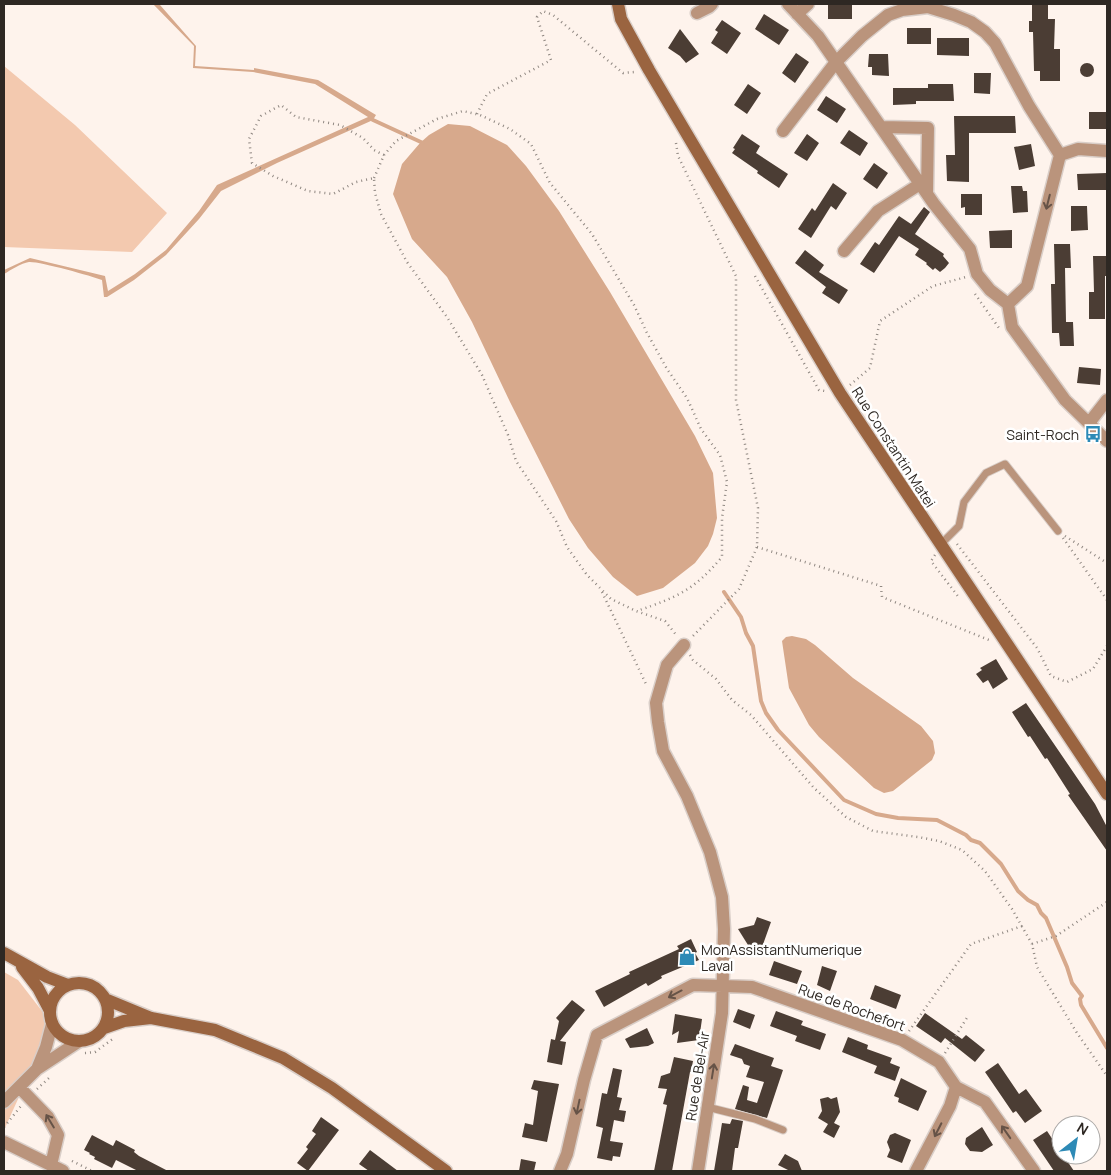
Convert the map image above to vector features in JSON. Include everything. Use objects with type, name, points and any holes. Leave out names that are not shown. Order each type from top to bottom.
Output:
[{"type":"street","name":"Rue Constantin Matei","points":[[618,4],[621,19],[649,70],[840,393],[1107,794]]},
{"type":"street","points":[[697,13],[712,4]]},
{"type":"street","points":[[788,4],[818,36],[924,189],[970,249],[977,274],[990,290],[1008,304],[1012,327],[1065,400],[1107,441]]},
{"type":"street","points":[[797,14],[808,4]]},
{"type":"street","points":[[783,131],[836,62],[862,36],[888,15],[928,5],[971,22],[985,32],[995,43],[1028,106],[1060,155],[1027,286],[1008,304]]},
{"type":"street","points":[[882,127],[928,128],[924,189]]},
{"type":"street","points":[[1060,155],[1078,148],[1107,151]]},
{"type":"street","points":[[844,251],[878,211],[924,189]]},
{"type":"street","points":[[1088,422],[1107,400]]},
{"type":"street","points":[[656,703],[667,665],[684,645]]},
{"type":"street","name":"Rue de Bel-Air","points":[[656,703],[663,751],[686,796],[710,852],[722,897],[724,936],[722,1012],[698,1171]]},
{"type":"street","points":[[4,953],[46,977],[68,984],[86,983],[94,986],[106,999],[151,1018],[214,1030],[283,1058],[332,1088],[446,1171]]},
{"type":"street","points":[[19,963],[38,988],[49,1009],[55,1030],[80,1048]]},
{"type":"street","points":[[49,1009],[56,994],[68,984]]},
{"type":"street","name":"Rue de Rochefort","points":[[560,1171],[567,1154],[584,1080],[597,1036],[693,985],[752,987],[902,1040],[938,1062],[956,1087],[985,1102],[1034,1171]]},
{"type":"street","points":[[4,1102],[37,1069],[80,1048],[88,1040],[97,1036],[104,1028],[108,1014],[106,999]]},
{"type":"street","points":[[104,1028],[124,1021],[151,1018]]},
{"type":"street","points":[[37,1069],[46,1047],[52,1024]]},
{"type":"street","points":[[19,1087],[48,1116],[58,1135],[51,1165]]},
{"type":"street","points":[[916,1171],[950,1106],[956,1087]]},
{"type":"street","points":[[4,1142],[63,1171]]},
{"type":"lane","points":[[940,545],[959,526],[964,502],[986,472],[1005,464],[1058,530]]},
{"type":"lane","points":[[707,1107],[754,1119],[783,1130]]},
{"type":"path","points":[[477,114],[487,94],[551,60],[537,17],[543,11],[553,15],[623,73],[649,70]]},
{"type":"path","points":[[374,178],[356,182],[333,194],[308,191],[273,176],[252,163],[249,139],[261,116],[281,105],[296,117],[340,125],[363,138],[374,150],[384,155]]},
{"type":"path","points":[[636,612],[675,598],[697,584],[722,557],[722,518],[727,482],[720,455],[702,429],[687,398],[667,369],[647,333],[634,304],[592,234],[550,183],[531,144],[510,129],[477,114],[463,111],[436,119],[396,141],[384,155],[374,178],[375,192],[381,214],[407,262],[447,317],[482,376],[508,435],[516,461],[556,521],[567,547],[587,575],[611,600],[636,612],[665,621],[693,660],[716,679],[732,700],[750,715],[814,788],[846,817],[873,831],[918,836],[939,841],[962,850],[984,871],[1022,926],[1032,944],[1037,967],[1077,1033],[1107,1076]]},
{"type":"path","points":[[676,142],[678,156],[736,276],[736,400],[758,508],[757,547],[739,589],[684,645]]},
{"type":"path","points":[[840,393],[870,368],[880,321],[933,286],[977,274]]},
{"type":"path","points":[[1058,530],[1107,563]]},
{"type":"path","points":[[1058,530],[1107,600]]},
{"type":"path","points":[[958,544],[1037,648],[1051,676],[1067,682],[1093,669],[1107,646]]},
{"type":"path","points":[[757,547],[881,586],[882,597],[992,641]]},
{"type":"path","points":[[600,588],[656,703]]},
{"type":"path","points":[[1032,944],[1056,936],[1107,902]]},
{"type":"path","points":[[902,1040],[971,944],[1022,926]]},
{"type":"path","points":[[938,1062],[968,1016]]},
{"type":"path","points":[[80,1048],[95,1052],[120,1034]]},
{"type":"shaded area","points":[[153,4],[160,5],[196,46],[195,66],[254,70],[254,68],[318,80],[376,115],[373,120],[277,163],[221,191],[199,219],[166,255],[134,280],[107,297],[104,297],[102,280],[43,264],[29,262],[4,274],[4,270],[30,258],[105,276],[108,291],[135,274],[166,250],[199,211],[217,185],[368,117],[315,84],[253,72],[193,68],[194,46]]},
{"type":"shaded area","points":[[4,66],[75,125],[167,213],[132,252],[4,247]]},
{"type":"shaded area","points":[[448,124],[470,126],[507,145],[526,166],[559,211],[610,292],[695,436],[713,473],[717,518],[708,546],[695,563],[663,588],[637,596],[613,577],[588,548],[569,519],[472,322],[447,277],[412,239],[393,194],[402,164],[429,135]]},
{"type":"shaded area","points":[[792,636],[806,639],[815,645],[853,678],[921,726],[933,741],[935,753],[932,760],[893,791],[884,793],[874,788],[819,737],[809,725],[789,688],[782,641],[786,637]]},
{"type":"shaded area","points":[[4,972],[18,980],[52,1024],[4,1130]]},
{"type":"building","points":[[828,4],[852,4],[852,19],[828,19]]},
{"type":"building","points":[[1032,5],[1048,5],[1048,19],[1055,19],[1054,49],[1060,49],[1060,81],[1040,81],[1040,71],[1034,71],[1033,32],[1029,32],[1029,21],[1032,21]]},
{"type":"building","points":[[764,14],[789,30],[779,45],[755,29]]},
{"type":"building","points":[[722,20],[741,33],[727,54],[711,43],[718,32],[715,30]]},
{"type":"building","points":[[907,28],[931,28],[931,44],[907,44]]},
{"type":"building","points":[[680,29],[699,54],[686,63],[680,56],[668,48]]},
{"type":"building","points":[[937,38],[969,38],[969,56],[937,55]]},
{"type":"building","points":[[796,53],[809,62],[795,83],[782,73]]},
{"type":"building","points":[[869,54],[888,54],[889,76],[872,75],[872,67],[868,67]]},
{"type":"building","points":[[1084,63],[1090,63],[1094,70],[1090,77],[1084,77],[1080,73],[1080,67]]},
{"type":"building","points":[[974,73],[991,73],[990,94],[974,93]]},
{"type":"building","points":[[748,84],[761,93],[747,114],[734,105]]},
{"type":"building","points":[[928,84],[953,84],[954,101],[916,101],[916,104],[893,105],[893,88],[928,88]]},
{"type":"building","points":[[826,96],[846,109],[837,123],[817,110]]},
{"type":"building","points":[[1089,112],[1107,112],[1107,129],[1089,129]]},
{"type":"building","points":[[954,116],[1015,116],[1016,133],[969,133],[969,182],[947,181],[946,155],[955,155]]},
{"type":"building","points":[[849,130],[868,143],[860,156],[840,143]]},
{"type":"building","points":[[742,134],[760,146],[756,153],[788,174],[779,188],[732,153]]},
{"type":"building","points":[[807,134],[819,143],[807,161],[794,153]]},
{"type":"building","points":[[1031,144],[1035,166],[1019,170],[1014,147]]},
{"type":"building","points":[[874,163],[888,173],[877,189],[863,179]]},
{"type":"building","points":[[1107,173],[1107,190],[1078,190],[1077,174]]},
{"type":"building","points":[[833,183],[847,193],[836,210],[831,206],[811,238],[798,229],[812,208],[815,211]]},
{"type":"building","points":[[1011,186],[1022,186],[1023,191],[1027,191],[1028,212],[1013,213]]},
{"type":"building","points":[[961,194],[982,194],[982,215],[965,215],[965,207],[961,208]]},
{"type":"building","points":[[1071,206],[1087,206],[1088,230],[1071,231]]},
{"type":"building","points":[[924,207],[930,212],[915,234],[944,254],[943,256],[949,263],[945,268],[940,272],[935,268],[933,270],[927,263],[915,255],[919,249],[899,236],[874,273],[860,264],[875,242],[879,245],[899,216],[911,224]]},
{"type":"building","points":[[1012,230],[1012,248],[990,248],[989,231]]},
{"type":"building","points":[[1054,244],[1070,244],[1071,268],[1065,268],[1066,322],[1073,322],[1074,346],[1060,346],[1059,333],[1052,333],[1051,284],[1055,284]]},
{"type":"building","points":[[805,250],[824,265],[819,272],[848,290],[839,304],[822,293],[826,287],[795,263]]},
{"type":"building","points":[[1093,256],[1107,256],[1105,319],[1089,319],[1089,292],[1094,292]]},
{"type":"building","points":[[1079,367],[1101,369],[1100,385],[1077,383]]},
{"type":"building","points":[[996,659],[1008,679],[993,689],[988,680],[983,683],[976,674],[982,670],[980,668]]},
{"type":"building","points":[[1026,703],[1095,804],[1107,827],[1107,851],[1068,795],[1070,794],[1047,758],[1045,759],[1030,736],[1028,737],[1012,712]]},
{"type":"building","points":[[757,917],[771,922],[761,950],[748,945],[738,929],[754,925]]},
{"type":"building","points":[[691,939],[699,960],[661,976],[662,978],[648,986],[646,983],[604,1007],[595,991],[630,974],[629,972],[679,949],[677,946]]},
{"type":"building","points":[[774,961],[802,971],[797,984],[769,975]]},
{"type":"building","points":[[822,966],[837,971],[830,991],[817,985]]},
{"type":"building","points":[[875,985],[901,995],[896,1009],[870,999]]},
{"type":"building","points":[[572,1000],[585,1010],[560,1041],[566,1042],[562,1065],[547,1062],[551,1039],[555,1040],[559,1021],[556,1018]]},
{"type":"building","points":[[738,1009],[755,1015],[750,1029],[733,1022]]},
{"type":"building","points":[[776,1011],[803,1021],[801,1025],[826,1034],[820,1050],[795,1041],[797,1036],[770,1026]]},
{"type":"building","points":[[925,1013],[962,1039],[966,1035],[985,1050],[975,1062],[945,1038],[941,1043],[916,1026]]},
{"type":"building","points":[[675,1014],[702,1019],[699,1040],[677,1043],[679,1031],[672,1035]]},
{"type":"building","points":[[647,1028],[654,1043],[648,1046],[630,1048],[625,1039]]},
{"type":"building","points":[[848,1037],[868,1045],[867,1049],[892,1058],[890,1063],[900,1067],[895,1081],[874,1073],[877,1066],[842,1052]]},
{"type":"building","points":[[735,1044],[774,1058],[771,1066],[783,1070],[767,1118],[735,1109],[743,1085],[749,1087],[747,1100],[757,1103],[764,1082],[746,1077],[750,1066],[744,1064],[742,1059],[730,1055]]},
{"type":"building","points":[[674,1057],[693,1061],[672,1171],[654,1171],[667,1105],[663,1104],[667,1089],[658,1088],[661,1076],[670,1073]]},
{"type":"building","points":[[998,1063],[1019,1094],[1026,1089],[1042,1111],[1025,1123],[1016,1111],[1013,1113],[985,1072]]},
{"type":"building","points":[[613,1068],[622,1070],[617,1097],[622,1098],[619,1110],[626,1111],[624,1122],[614,1120],[610,1141],[623,1143],[620,1157],[613,1156],[612,1161],[597,1158],[603,1128],[596,1126],[602,1093],[607,1094]]},
{"type":"building","points":[[901,1078],[927,1091],[918,1111],[898,1102],[899,1098],[894,1096]]},
{"type":"building","points":[[534,1080],[559,1084],[547,1142],[522,1137],[525,1123],[533,1125],[538,1091],[531,1089]]},
{"type":"building","points":[[828,1097],[831,1099],[837,1097],[840,1112],[834,1123],[840,1126],[834,1138],[823,1132],[828,1124],[818,1118],[822,1111],[820,1099]]},
{"type":"building","points":[[321,1117],[339,1130],[308,1171],[297,1163],[308,1149],[306,1147],[316,1134],[312,1131]]},
{"type":"building","points":[[732,1119],[743,1121],[738,1148],[735,1148],[732,1171],[714,1171],[722,1123],[730,1124]]},
{"type":"building","points":[[982,1127],[993,1145],[982,1152],[970,1151],[965,1144],[966,1138]]},
{"type":"building","points":[[1047,1131],[1051,1137],[1051,1165],[1070,1165],[1074,1171],[1054,1171],[1033,1140]]},
{"type":"building","points":[[895,1133],[911,1140],[902,1163],[887,1157],[890,1150],[887,1142],[890,1135]]},
{"type":"building","points":[[92,1135],[113,1146],[116,1140],[135,1150],[134,1152],[139,1156],[168,1171],[138,1171],[116,1160],[112,1168],[94,1159],[95,1157],[84,1150]]},
{"type":"building","points":[[370,1150],[398,1171],[369,1171],[359,1164]]},
{"type":"building","points":[[785,1154],[798,1161],[802,1171],[790,1171],[778,1165]]},
{"type":"building","points":[[521,1159],[536,1162],[534,1171],[519,1171]]},
{"type":"waterway","points":[[373,120],[423,143]]},
{"type":"waterway","points":[[724,592],[741,617],[753,646],[761,701],[766,713],[778,730],[844,800],[876,814],[898,818],[937,820],[966,835],[971,840],[980,843],[1001,864],[1018,891],[1037,905],[1046,918],[1072,983],[1082,996],[1080,999],[1081,1005],[1107,1048]]},
{"type":"place","name":"Saint-Roch","points":[[1093,434]]},
{"type":"place","name":"MonAssistantNumerique Laval","points":[[687,957]]}]
